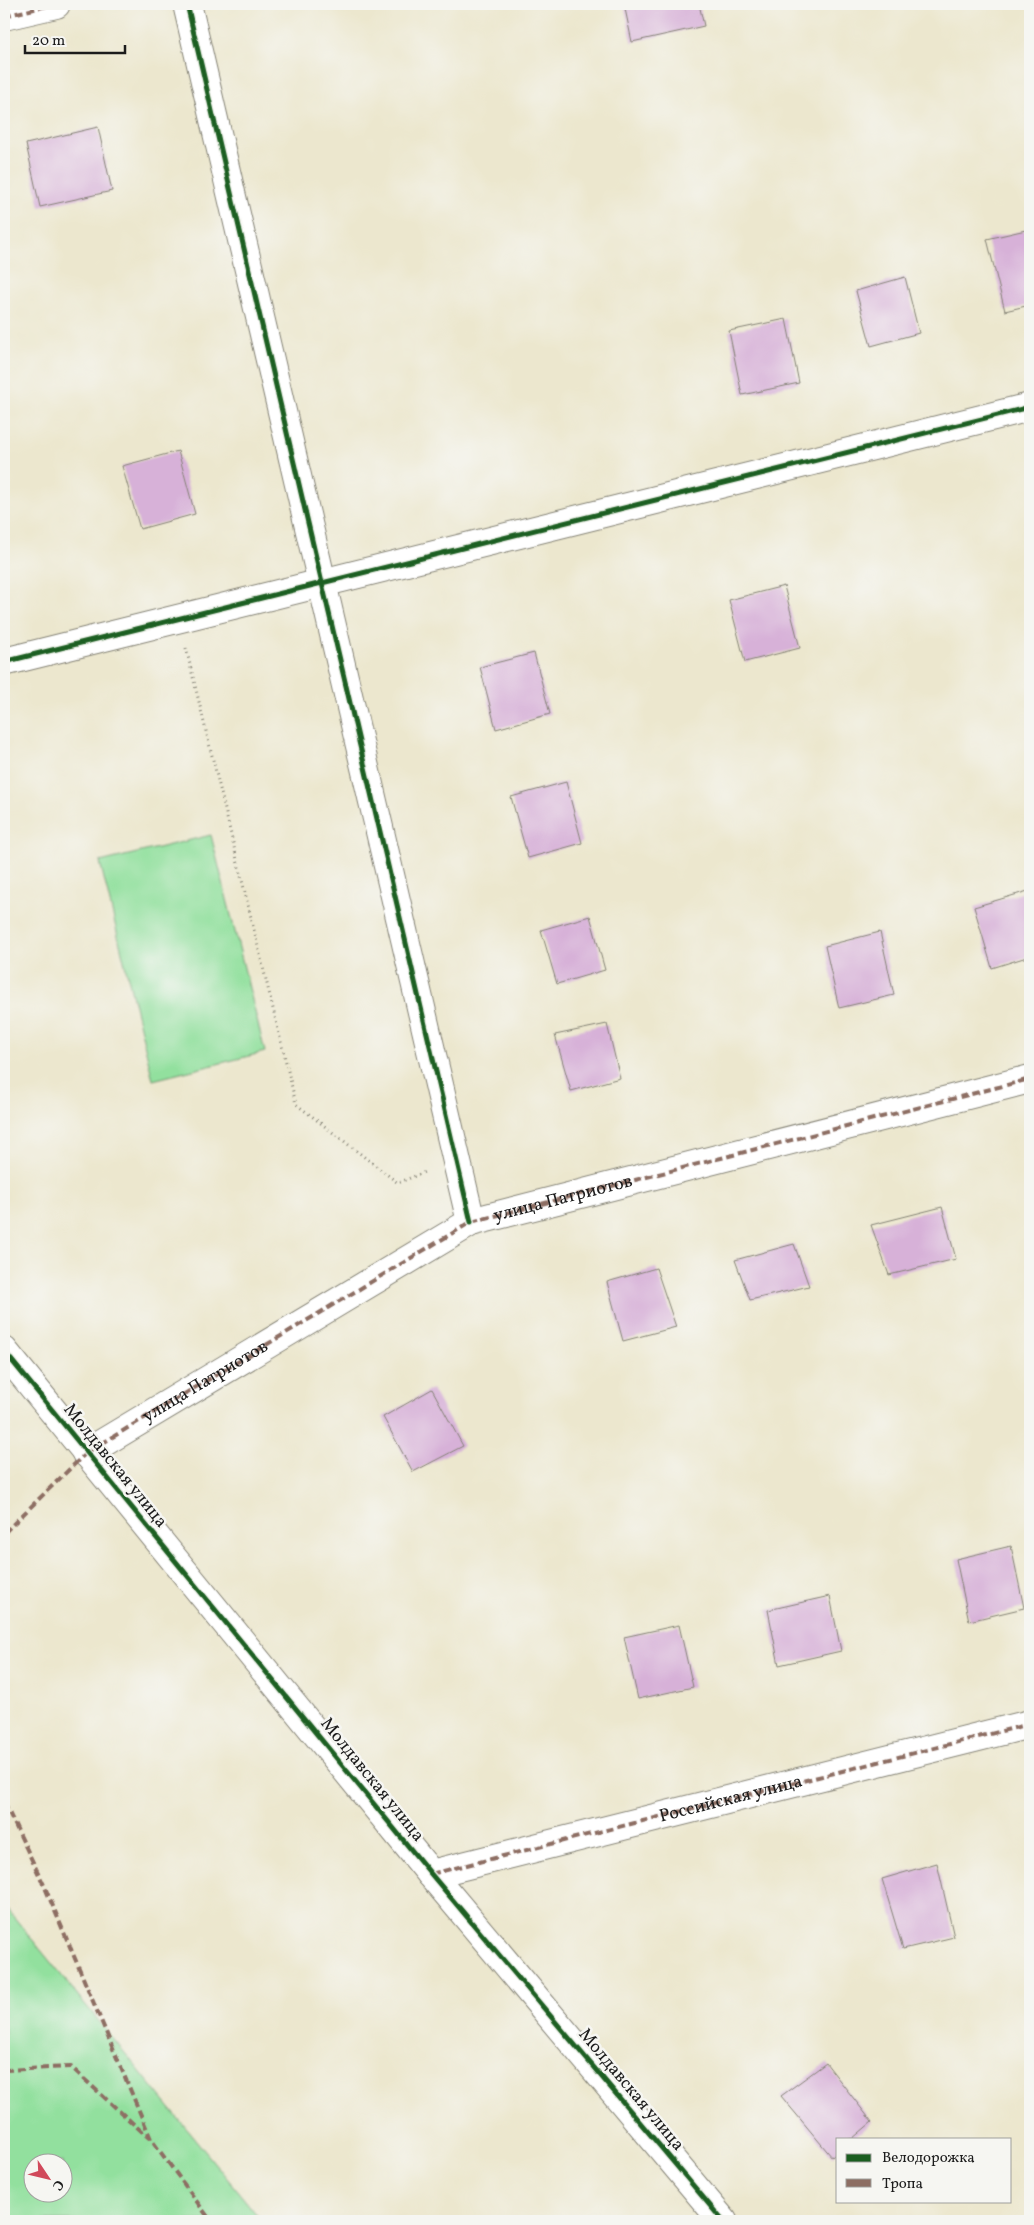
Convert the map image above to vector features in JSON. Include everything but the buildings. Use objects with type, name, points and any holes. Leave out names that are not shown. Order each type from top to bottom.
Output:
[{"type":"street","points":[[4,16],[56,4]]},
{"type":"street","points":[[187,4],[471,1222]]},
{"type":"street","points":[[4,662],[1030,407]]},
{"type":"street","name":"улица Патриотов","points":[[86,1453],[471,1222],[1030,1080]]},
{"type":"street","name":"Молдавская улица","points":[[4,1351],[431,1874],[723,2221]]},
{"type":"street","name":"Российская улица","points":[[431,1874],[1030,1724]]},
{"type":"path","points":[[179,618],[296,1104],[398,1183],[456,1160]]},
{"type":"green space","points":[[211,835],[265,1052],[153,1080],[100,862]]},
{"type":"green space","points":[[4,1905],[262,2221],[4,2221]]},
{"type":"marked path","points":[[4,16],[56,4]]},
{"type":"marked path","points":[[4,1533],[86,1453],[471,1222],[1030,1079]]},
{"type":"marked path","points":[[431,1874],[1030,1724]]},
{"type":"marked path","points":[[4,1802],[44,1885],[151,2139],[211,2221]]},
{"type":"marked path","points":[[4,2070],[71,2067],[149,2138]]},
{"type":"cycle path","points":[[187,4],[471,1222]]},
{"type":"cycle path","points":[[4,662],[1030,407]]},
{"type":"cycle path","points":[[4,1351],[431,1874],[723,2221]]}]
